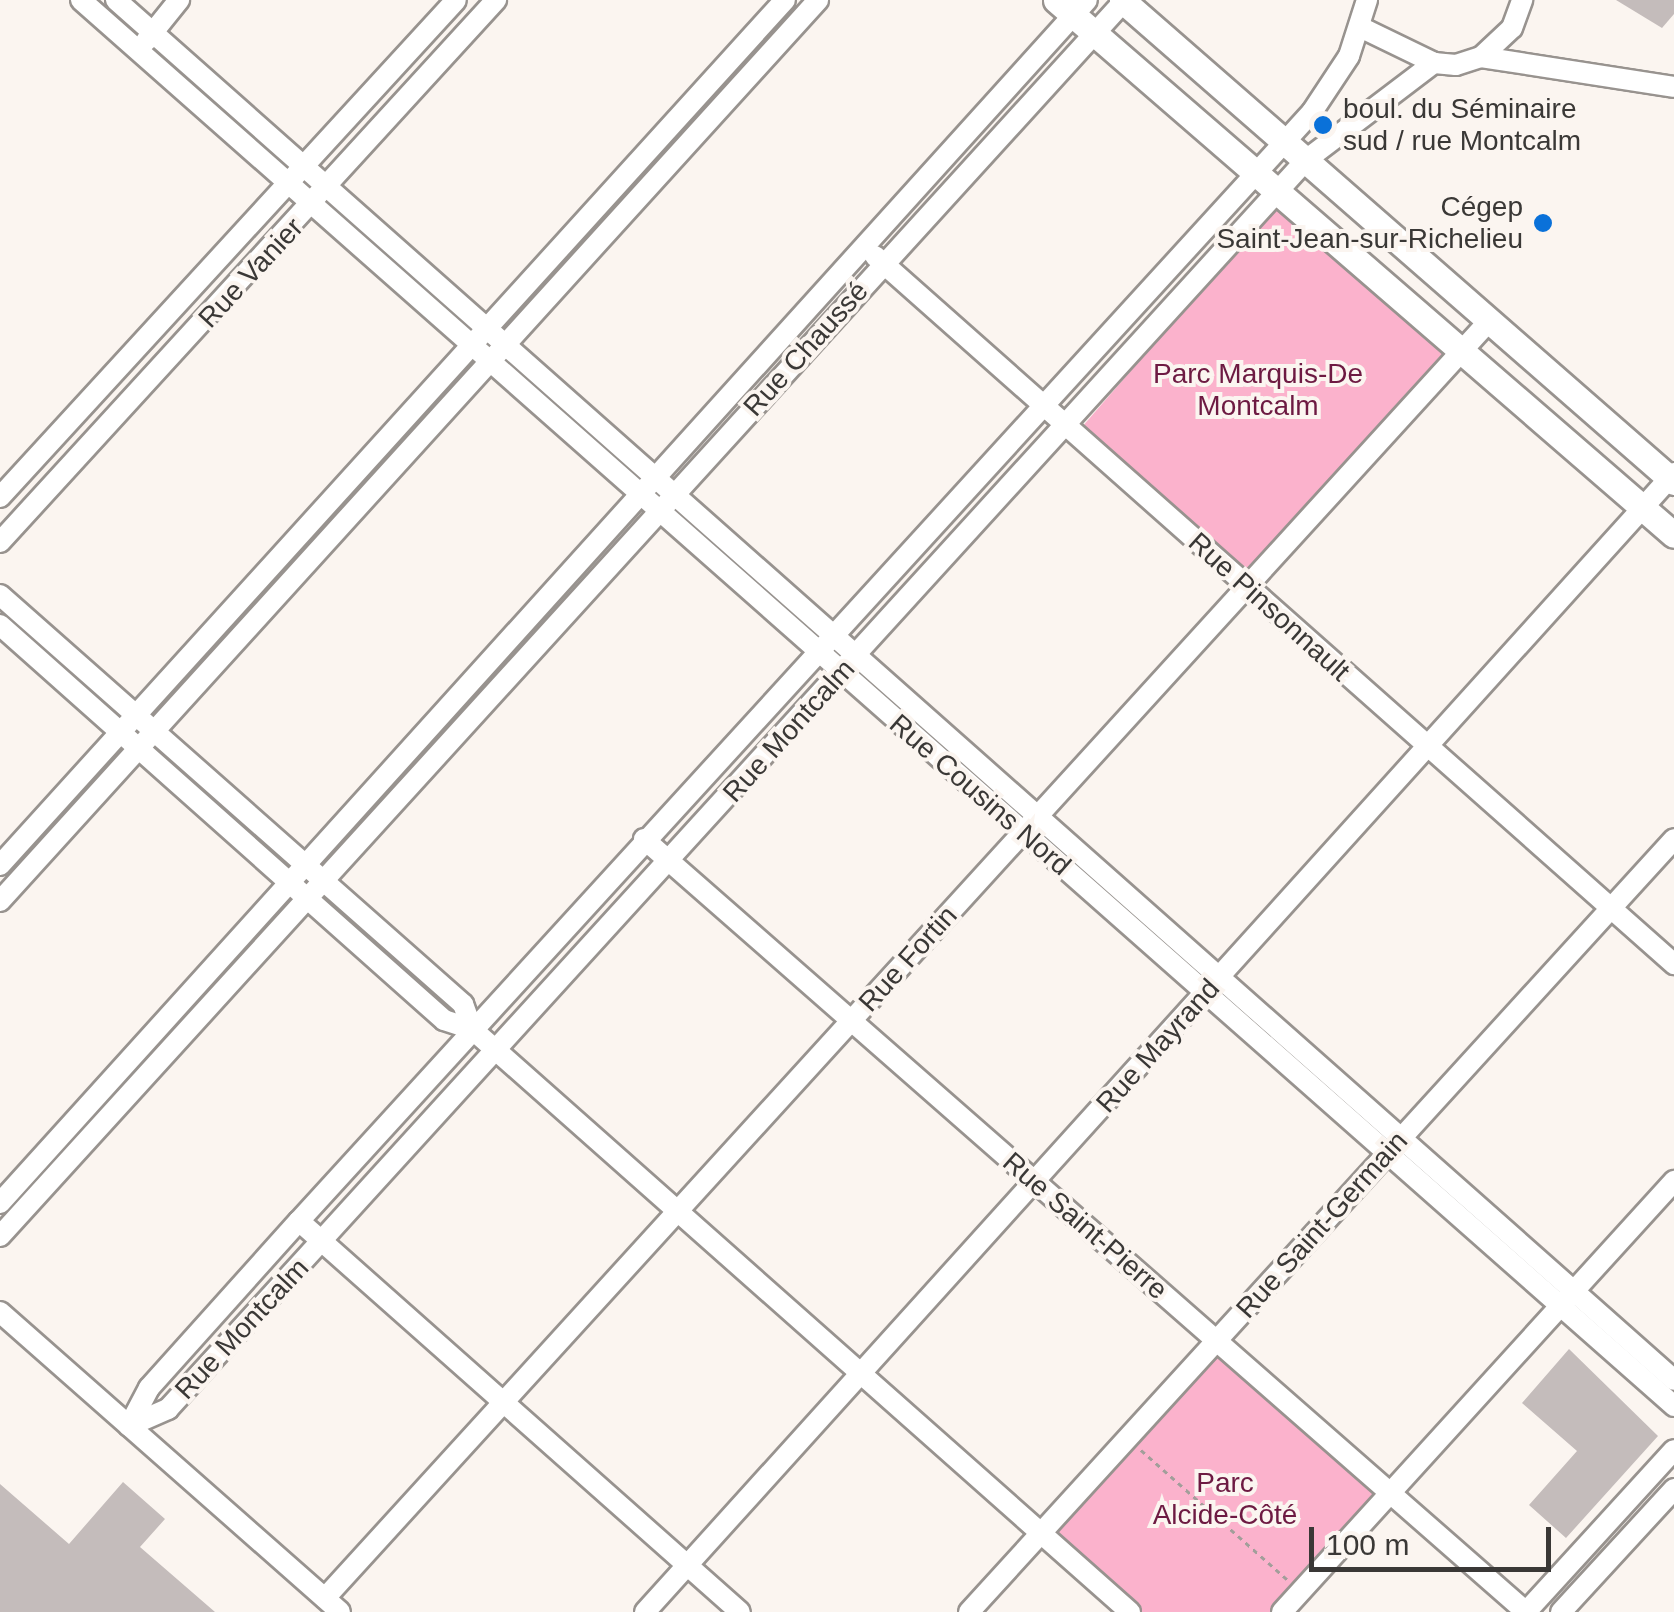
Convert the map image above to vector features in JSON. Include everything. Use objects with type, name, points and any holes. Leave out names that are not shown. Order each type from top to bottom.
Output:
[{"type":"main road","points":[[1123,0],[1673,479]]},
{"type":"main road","points":[[1072,5],[1095,34],[1674,535]]},
{"type":"street","name":"Rue Cousins Nord","points":[[81,0],[1023,833],[1213,986]]},
{"type":"street","name":"Rue Cousins Nord","points":[[116,0],[1038,817],[1213,986],[1567,1298],[1674,1380]]},
{"type":"street","points":[[137,51],[180,0]]},
{"type":"street","name":"Rue Vanier","points":[[0,497],[456,0]]},
{"type":"street","name":"Rue Vanier","points":[[0,542],[312,207],[496,0]]},
{"type":"street","points":[[0,865],[786,0]]},
{"type":"street","points":[[0,900],[818,0]]},
{"type":"street","name":"Rue Chaussé","points":[[0,1236],[492,699],[1123,0]]},
{"type":"street","name":"Rue Montcalm","points":[[130,1426],[149,1388],[1331,88],[1360,27],[1367,0]]},
{"type":"street","points":[[1481,57],[1512,28],[1522,0]]},
{"type":"street","name":"Rue Chaussé","points":[[0,1203],[866,248],[1072,5]]},
{"type":"street","points":[[1360,27],[1434,64],[1481,57],[1674,88]]},
{"type":"street","name":"Rue Montcalm","points":[[130,1426],[168,1409],[1306,160],[1434,64]]},
{"type":"street","points":[[702,93],[720,109]]},
{"type":"street","name":"Rue Pinsonnault","points":[[866,248],[1674,964]]},
{"type":"street","name":"Rue Fortin","points":[[333,1605],[504,1402],[1490,320]]},
{"type":"street","points":[[116,369],[140,392]]},
{"type":"street","name":"Rue Mayrand","points":[[645,1612],[1673,479]]},
{"type":"street","points":[[302,534],[318,549]]},
{"type":"street","points":[[0,594],[463,1004],[472,1029]]},
{"type":"street","points":[[0,624],[444,1020],[472,1029],[1130,1612]]},
{"type":"street","points":[[472,681],[492,699]]},
{"type":"street","name":"Rue Saint-Germain","points":[[970,1612],[1674,839]]},
{"type":"street","name":"Rue Saint-Pierre","points":[[644,840],[1526,1612]]},
{"type":"street","points":[[122,1068],[140,1084]]},
{"type":"street","points":[[1282,1612],[1674,1181]]},
{"type":"street","points":[[299,1221],[740,1612]]},
{"type":"street","name":"Rue Cousins Nord","points":[[1567,1298],[1674,1406]]},
{"type":"street","points":[[0,1312],[333,1605]]},
{"type":"street","points":[[1526,1612],[1674,1450]]},
{"type":"street","points":[[1560,1612],[1674,1489]]},
{"type":"path","points":[[1128,1438],[1300,1591]]},
{"type":"green space","name":"Parc Marquis-De Montcalm","points":[[1274,206],[1444,354],[1249,578],[1079,430]]},
{"type":"green space","name":"Parc Alcide-Côté","points":[[1217,1341],[1390,1493],[1282,1612],[1130,1612],[1041,1533]]},
{"type":"building","points":[[1616,0],[1674,0],[1674,14],[1662,28]]},
{"type":"building","points":[[1569,1349],[1658,1436],[1566,1538],[1529,1505],[1577,1451],[1522,1403]]},
{"type":"building","points":[[123,1482],[165,1519],[140,1547],[215,1612],[0,1612],[0,1484],[69,1544]]},
{"type":"place","name":"boul. du Séminaire sud / rue Montcalm","points":[[1323,125]]},
{"type":"place","name":"Cégep Saint-Jean-sur-Richelieu","points":[[1543,223]]}]
